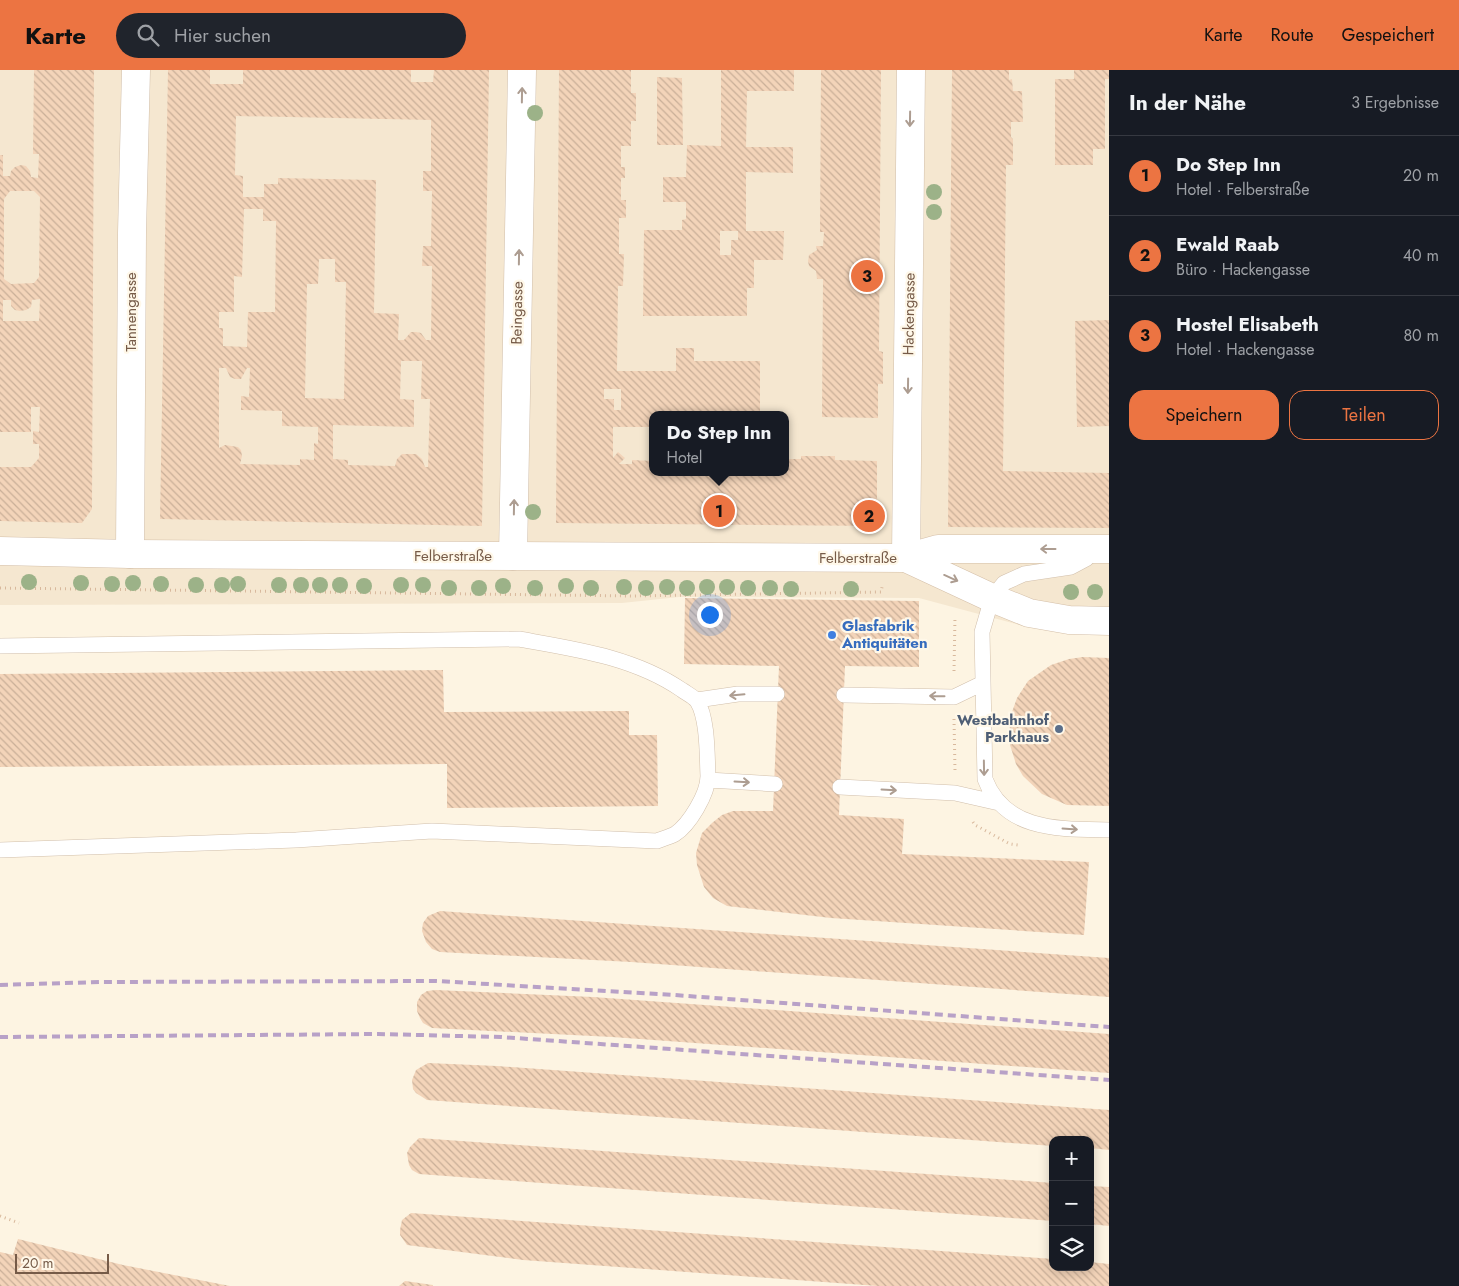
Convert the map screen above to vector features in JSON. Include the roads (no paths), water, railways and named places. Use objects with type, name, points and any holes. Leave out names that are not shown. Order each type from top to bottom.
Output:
[{"type":"street","name":"Tannengasse","points":[[130,554],[132,233],[136,70]]},
{"type":"street","name":"Beingasse","points":[[513,556],[522,70]]},
{"type":"street","name":"Hackengasse","points":[[906,558],[911,70]]},
{"type":"street","name":"Felberstraße","points":[[0,551],[130,554],[906,558],[938,549],[1103,549]]},
{"type":"street","name":"Felberstraße","points":[[906,558],[1028,613],[1069,620],[1109,620]]},
{"type":"lane","points":[[1103,549],[1071,567],[1024,574],[1004,583],[992,598],[982,632],[985,779],[989,790],[999,803],[1032,824],[1067,829],[1109,830]]},
{"type":"lane","points":[[0,646],[519,639],[576,649],[639,667],[668,681],[697,700],[704,720],[707,742],[708,780],[700,802],[688,822],[674,834],[657,841],[432,831],[296,840],[0,850]]},
{"type":"lane","points":[[844,695],[954,697],[983,683]]},
{"type":"lane","points":[[697,700],[738,694],[777,694]]},
{"type":"lane","points":[[708,780],[776,784]]},
{"type":"lane","points":[[840,788],[955,793],[999,803]]},
{"type":"railway","points":[[0,985],[99,982],[436,981],[674,995],[1109,1027]]},
{"type":"railway","points":[[0,1037],[378,1034],[501,1037],[1109,1080]]},
{"type":"place","name":"Hostel Elisabeth","points":[[867,276]]},
{"type":"place","name":"Do Step Inn","points":[[719,511]]},
{"type":"place","name":"Ewald Raab","points":[[869,516]]},
{"type":"place","name":"Glasfabrik Antiquitäten","points":[[832,635]]},
{"type":"place","name":"Westbahnhof Parkhaus","points":[[1059,729]]}]
